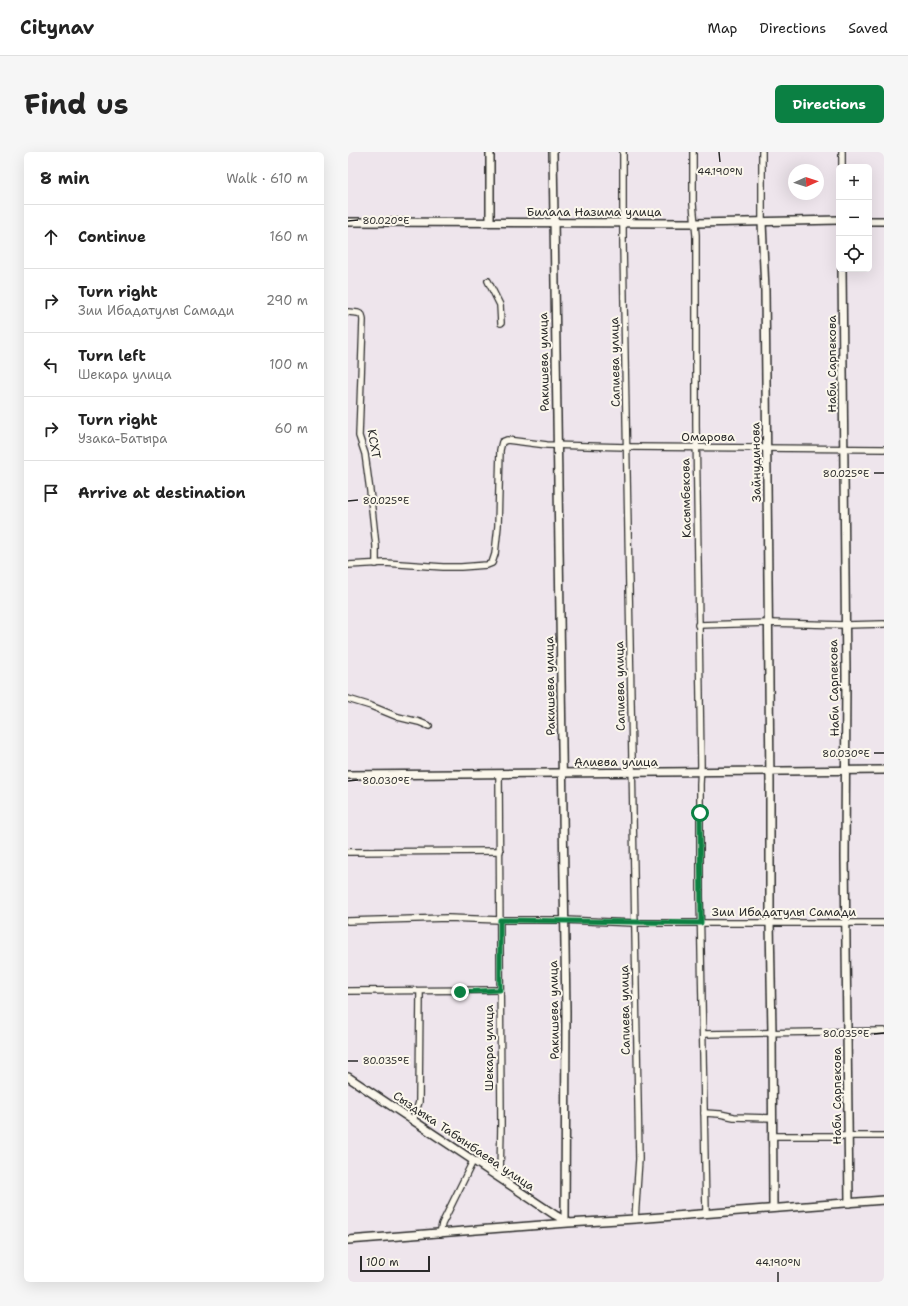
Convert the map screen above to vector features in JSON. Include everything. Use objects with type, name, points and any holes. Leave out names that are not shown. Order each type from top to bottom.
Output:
[{"type":"street","points":[[490,152],[490,222]]},
{"type":"street","name":"Ракишева улица","points":[[553,152],[566,1078],[566,1221]]},
{"type":"street","name":"Сапиева улица","points":[[623,152],[634,922],[639,1158],[636,1219]]},
{"type":"street","name":"Касымбекова","points":[[693,152],[693,204],[696,235],[696,448],[701,772],[700,858],[706,1213]]},
{"type":"street","name":"Зайнудинова","points":[[762,152],[769,623],[773,1208]]},
{"type":"street","points":[[842,152],[842,164]]},
{"type":"street","name":"Билала Назима улица","points":[[348,222],[490,222],[553,224],[836,220]]},
{"type":"street","points":[[872,220],[884,220]]},
{"type":"street","name":"Наби Сарпекова","points":[[842,272],[849,1203]]},
{"type":"street","points":[[488,281],[500,305],[501,323]]},
{"type":"street","name":"КСХТ","points":[[348,312],[362,315],[363,320],[360,436],[365,454],[370,491],[376,546],[376,564]]},
{"type":"street","name":"Омарова","points":[[376,564],[413,564],[442,567],[487,565],[492,562],[495,554],[498,526],[500,450],[502,442],[507,440],[556,446],[627,448],[884,449]]},
{"type":"street","points":[[348,565],[376,564]]},
{"type":"street","points":[[698,626],[769,623],[845,625],[884,624]]},
{"type":"street","points":[[348,699],[371,706],[398,717],[429,726]]},
{"type":"street","name":"Алиева улица","points":[[348,775],[884,770]]},
{"type":"street","name":"Шекара улица","points":[[499,774],[500,1178]]},
{"type":"street","points":[[348,852],[500,850]]},
{"type":"street","name":"Зии Ибадатулы Самади","points":[[348,921],[448,918],[701,923],[884,923]]},
{"type":"street","points":[[348,992],[500,990]]},
{"type":"street","points":[[413,1121],[419,1102],[420,992]]},
{"type":"street","points":[[703,1034],[884,1031]]},
{"type":"street","name":"Сыздыка Табынбаева улица","points":[[348,1077],[472,1161],[566,1221]]},
{"type":"street","points":[[704,1113],[734,1117],[773,1118]]},
{"type":"street","points":[[773,1136],[884,1136]]},
{"type":"street","points":[[440,1234],[442,1224],[472,1161]]},
{"type":"street","points":[[348,1240],[440,1234],[566,1221],[636,1219],[884,1200]]},
{"type":"route","points":[[460,992],[500,990],[500,920],[701,923],[700,813]]}]
